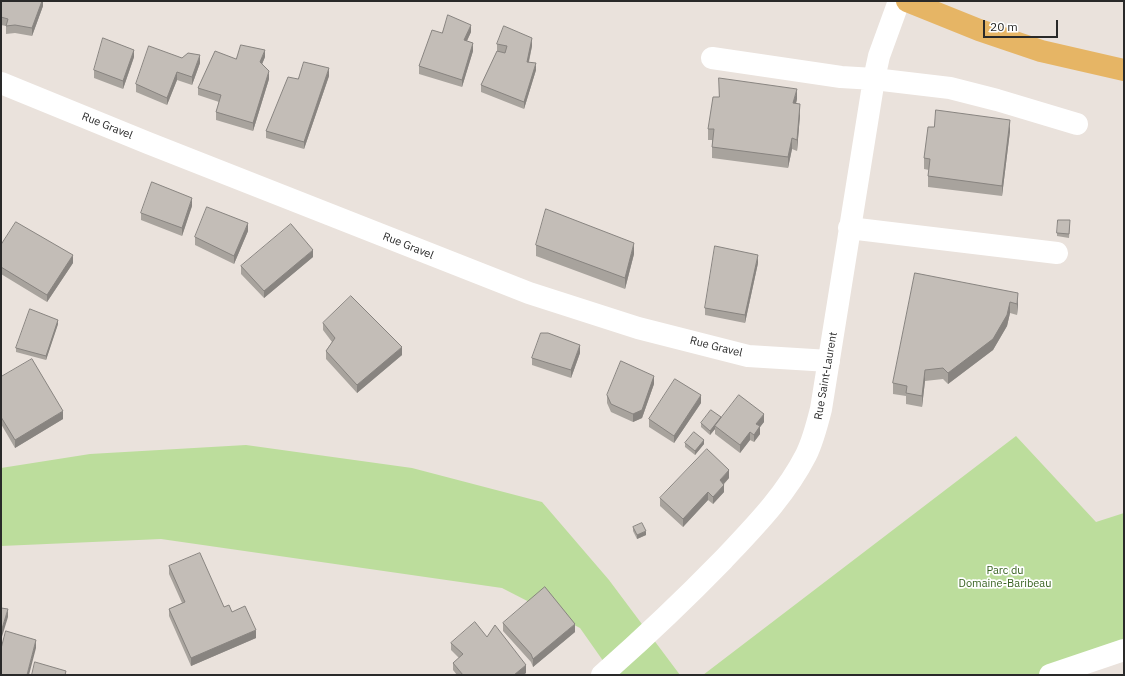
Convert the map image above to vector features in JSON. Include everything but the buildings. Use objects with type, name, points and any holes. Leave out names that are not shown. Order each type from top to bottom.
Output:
[{"type":"main road","points":[[907,1],[979,30],[1041,51],[1124,70]]},
{"type":"street","name":"Rue Saint-Laurent","points":[[602,675],[699,584],[763,518],[787,487],[806,455],[815,432],[821,409],[874,79],[879,56],[899,1]]},
{"type":"street","points":[[712,58],[841,77],[874,79],[950,88],[998,100],[1077,124]]},
{"type":"street","name":"Rue Gravel","points":[[1,83],[148,143],[528,293],[638,328],[748,356],[829,361]]},
{"type":"street","points":[[849,228],[1057,253]]},
{"type":"street","points":[[1050,675],[1124,650]]},
{"type":"green space","name":"Parc du Domaine-Baribeau","points":[[1016,436],[1096,522],[1124,513],[1124,650],[1050,675],[703,675]]},
{"type":"green space","points":[[246,445],[412,468],[542,502],[609,580],[680,675],[613,675],[580,628],[502,588],[161,539],[1,546],[1,468],[90,454]]}]
